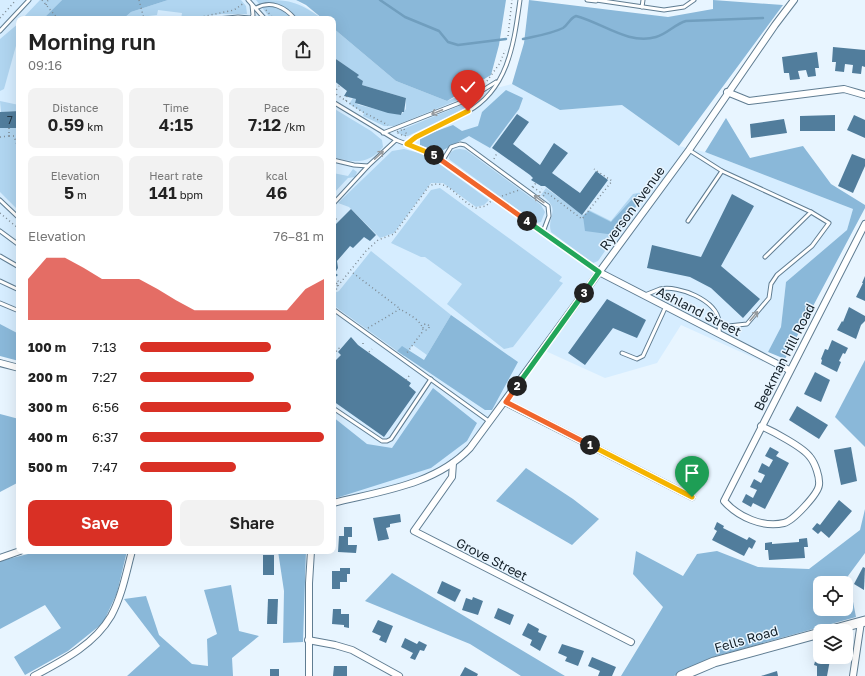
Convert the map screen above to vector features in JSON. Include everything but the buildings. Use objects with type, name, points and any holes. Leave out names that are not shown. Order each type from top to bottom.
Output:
[{"type":"street","name":"Ryerson Avenue","points":[[336,502],[418,481],[439,472],[453,463],[470,448],[506,402],[794,0]]},
{"type":"street","points":[[727,92],[749,100],[844,89],[865,95]]},
{"type":"street","name":"Beekman Hill Road","points":[[761,426],[810,455],[814,462],[818,478],[819,486],[815,494],[793,518],[785,523],[759,523],[732,511],[724,502],[761,426],[789,370],[865,224]]},
{"type":"street","name":"Ashland Street","points":[[599,272],[789,370]]},
{"type":"street","points":[[0,363],[16,367]]},
{"type":"street","points":[[506,402],[692,497]]},
{"type":"street","name":"Grove Street","points":[[453,463],[452,477],[414,531],[631,642]]},
{"type":"street","points":[[0,558],[16,552]]},
{"type":"street","points":[[34,676],[79,650],[100,631],[111,616],[120,597],[131,554]]},
{"type":"street","points":[[309,676],[308,640],[311,554]]},
{"type":"street","points":[[853,625],[863,622],[853,676]]},
{"type":"street","name":"Fells Road","points":[[681,676],[714,662],[813,635]]},
{"type":"street","points":[[308,640],[352,650],[399,676]]},
{"type":"lane","points":[[0,31],[29,0]]},
{"type":"lane","points":[[407,144],[416,137],[468,111],[484,101],[506,67],[513,46],[520,0]]},
{"type":"lane","points":[[588,0],[664,10],[684,7],[694,0]]},
{"type":"lane","points":[[642,0],[642,7]]},
{"type":"lane","points":[[246,1],[251,3],[262,16]]},
{"type":"lane","points":[[251,3],[253,8],[252,16]]},
{"type":"lane","points":[[256,8],[261,5],[269,4],[279,6],[293,16]]},
{"type":"lane","points":[[383,132],[467,100],[497,82]]},
{"type":"lane","points":[[336,104],[396,140],[443,160],[599,272]]},
{"type":"lane","points":[[336,201],[368,166],[396,140]]},
{"type":"lane","points":[[443,160],[451,147],[460,144],[464,145],[548,206],[549,216],[543,232]]},
{"type":"lane","points":[[688,150],[722,171],[811,212],[829,223],[812,246],[777,275],[771,284],[769,298],[747,324],[719,327]]},
{"type":"lane","points":[[336,161],[354,165],[368,166]]},
{"type":"lane","points":[[688,220],[722,171]]},
{"type":"lane","points":[[0,200],[16,215]]},
{"type":"lane","points":[[765,257],[811,212]]},
{"type":"lane","points":[[0,231],[16,243]]},
{"type":"lane","points":[[0,256],[16,265]]},
{"type":"lane","points":[[0,280],[16,288]]},
{"type":"lane","points":[[645,295],[660,289],[680,290],[697,296],[713,308],[720,320],[719,334]]},
{"type":"lane","points":[[0,303],[16,310]]},
{"type":"lane","points":[[622,353],[637,359],[643,356],[666,306]]},
{"type":"lane","points":[[336,311],[490,422]]},
{"type":"lane","points":[[336,410],[382,441],[387,441],[431,379]]},
{"type":"path","points":[[0,18],[16,0]]},
{"type":"path","points":[[42,0],[55,16]]},
{"type":"path","points":[[46,5],[48,0]]},
{"type":"path","points":[[140,0],[143,16]]},
{"type":"path","points":[[507,41],[512,0]]},
{"type":"path","points":[[206,16],[234,10],[242,6],[246,1]]},
{"type":"path","points":[[242,6],[247,8]]},
{"type":"path","points":[[263,7],[271,16]]},
{"type":"path","points":[[482,86],[493,75],[500,63],[506,47]]},
{"type":"path","points":[[336,90],[339,86]]},
{"type":"path","points":[[336,95],[384,124],[394,124]]},
{"type":"path","points":[[346,101],[347,96]]},
{"type":"path","points":[[9,128],[9,136]]},
{"type":"path","points":[[404,129],[407,135],[404,136],[396,132],[400,130],[404,129]]},
{"type":"path","points":[[0,137],[14,136],[16,142]]},
{"type":"path","points":[[498,153],[493,159],[498,163]]},
{"type":"path","points":[[527,183],[540,192],[541,190],[544,193],[546,192],[582,219],[612,181],[594,169]]},
{"type":"path","points":[[336,290],[366,251],[378,240],[394,234],[429,186],[436,183],[444,185],[476,208],[486,206],[491,201]]},
{"type":"path","points":[[532,187],[536,183]]},
{"type":"path","points":[[500,196],[521,190]]},
{"type":"path","points":[[544,193],[543,195],[545,197]]},
{"type":"path","points":[[0,213],[16,226]]},
{"type":"path","points":[[353,273],[420,323],[423,327],[423,331],[403,359]]},
{"type":"path","points":[[336,285],[340,284]]},
{"type":"path","points":[[366,329],[400,309]]},
{"type":"path","points":[[336,352],[339,349],[339,345]]},
{"type":"path","points":[[369,352],[372,349]]},
{"type":"path","points":[[406,380],[409,376]]},
{"type":"shaded area","points":[[0,0],[296,0],[319,16],[16,16],[16,332],[0,324]]},
{"type":"shaded area","points":[[40,0],[62,0],[46,16],[25,16]]},
{"type":"shaded area","points":[[62,0],[168,0],[131,12],[126,16],[46,16]]},
{"type":"shaded area","points":[[168,0],[241,0],[246,6],[247,14],[182,16],[182,13],[158,10],[157,15],[126,16],[131,12]]},
{"type":"shaded area","points":[[256,0],[292,2],[306,8],[318,16],[269,16]]},
{"type":"shaded area","points":[[296,0],[506,0],[499,45],[491,75],[447,101],[396,81],[336,31],[336,16],[319,16],[306,5]]},
{"type":"shaded area","points":[[529,0],[668,17],[713,9],[713,0],[783,5],[679,146],[622,105],[560,110],[512,84],[524,43]]},
{"type":"shaded area","points":[[16,26],[16,46],[4,89],[0,91],[0,39]]},
{"type":"shaded area","points":[[336,31],[396,81],[447,101],[512,84],[560,110],[622,105],[679,146],[705,152],[853,209],[847,230],[786,282],[781,327],[763,362],[681,325],[657,363],[605,378],[539,348],[459,455],[422,477],[336,500]]},
{"type":"shaded area","points":[[336,31],[396,81],[447,101],[461,95],[463,98],[394,126],[384,126],[363,116],[364,113],[349,104],[353,98],[356,99],[355,103],[359,105],[401,115],[406,109],[406,98],[362,85],[363,81],[357,77],[358,75],[336,59]]},
{"type":"shaded area","points":[[506,90],[523,98],[519,109],[490,148],[469,136],[438,153],[420,145],[420,137],[453,125],[462,131],[478,126],[482,112]]},
{"type":"shaded area","points":[[0,101],[16,104],[16,111],[1,112]]},
{"type":"shaded area","points":[[469,102],[471,103],[470,106],[408,136],[404,136],[396,132]]},
{"type":"shaded area","points":[[336,110],[371,131],[382,140],[383,147],[372,157],[360,161],[336,158]]},
{"type":"shaded area","points":[[726,118],[750,158],[803,146],[831,184],[865,205],[865,208],[785,359],[768,352],[781,327],[786,282],[847,230],[853,209],[705,152]]},
{"type":"shaded area","points":[[0,128],[16,128],[16,208],[0,192]]},
{"type":"shaded area","points":[[404,149],[427,155],[489,200],[484,205],[476,207],[443,183],[431,183],[394,233],[380,238],[349,207],[338,203],[392,151]]},
{"type":"shaded area","points":[[454,150],[466,150],[541,205],[545,212],[541,222],[536,223],[450,160],[449,156],[451,153]]},
{"type":"shaded area","points":[[353,169],[357,172],[355,177],[348,178],[336,191],[336,174],[348,176]]},
{"type":"shaded area","points":[[440,188],[562,277],[559,281],[563,283],[513,347],[504,349],[447,304],[462,284],[425,257],[421,257],[391,243],[431,190]]},
{"type":"shaded area","points":[[546,188],[583,215],[589,210],[611,221],[633,194],[642,192],[644,195],[598,261],[593,263],[551,232],[550,222],[553,209],[548,200],[541,195]]},
{"type":"shaded area","points":[[637,194],[643,197],[615,235],[585,231],[583,216],[589,211],[611,222]]},
{"type":"shaded area","points":[[371,251],[451,315],[427,355],[413,345],[404,356],[336,307],[336,292],[339,291]]},
{"type":"shaded area","points":[[451,315],[518,362],[492,410],[485,410],[397,351],[402,346],[424,360]]},
{"type":"shaded area","points":[[0,324],[16,332],[16,360],[0,356]]},
{"type":"shaded area","points":[[865,360],[865,447],[835,417]]},
{"type":"shaded area","points":[[433,388],[477,423],[467,441],[431,468],[336,498],[336,419],[367,444],[392,448]]},
{"type":"shaded area","points":[[0,414],[16,418],[16,484],[0,492]]},
{"type":"shaded area","points":[[526,468],[573,499],[599,519],[572,545],[496,501]]},
{"type":"shaded area","points":[[865,509],[865,553],[848,576],[813,576],[813,616],[853,616],[853,602],[856,617],[831,624],[813,624],[813,629],[713,657],[674,676],[621,676],[663,607],[633,574],[636,551],[683,576],[697,554],[717,551],[758,567],[809,569],[860,530]]},
{"type":"shaded area","points":[[28,554],[126,554],[117,593],[103,623],[68,651],[25,675],[14,657],[61,628],[45,605],[0,629],[0,561]]},
{"type":"shaded area","points":[[278,554],[306,554],[303,642],[283,643],[284,591]]},
{"type":"shaded area","points":[[392,573],[565,676],[521,676],[470,644],[365,601]]},
{"type":"shaded area","points":[[231,585],[239,631],[259,636],[232,658],[233,676],[127,676],[160,646],[124,599],[146,596],[159,635],[192,664],[208,666],[207,639],[217,634],[204,590]]},
{"type":"waterway","points":[[380,0],[405,17],[439,31],[448,42],[458,45],[506,39]]},
{"type":"waterway","points":[[523,39],[543,35],[563,28],[572,18],[576,16],[626,36],[646,39],[660,36],[678,24],[686,21],[763,18]]},
{"type":"route","points":[[468,111],[416,137],[407,144],[443,160],[495,199],[599,272],[506,402],[692,497]]}]
